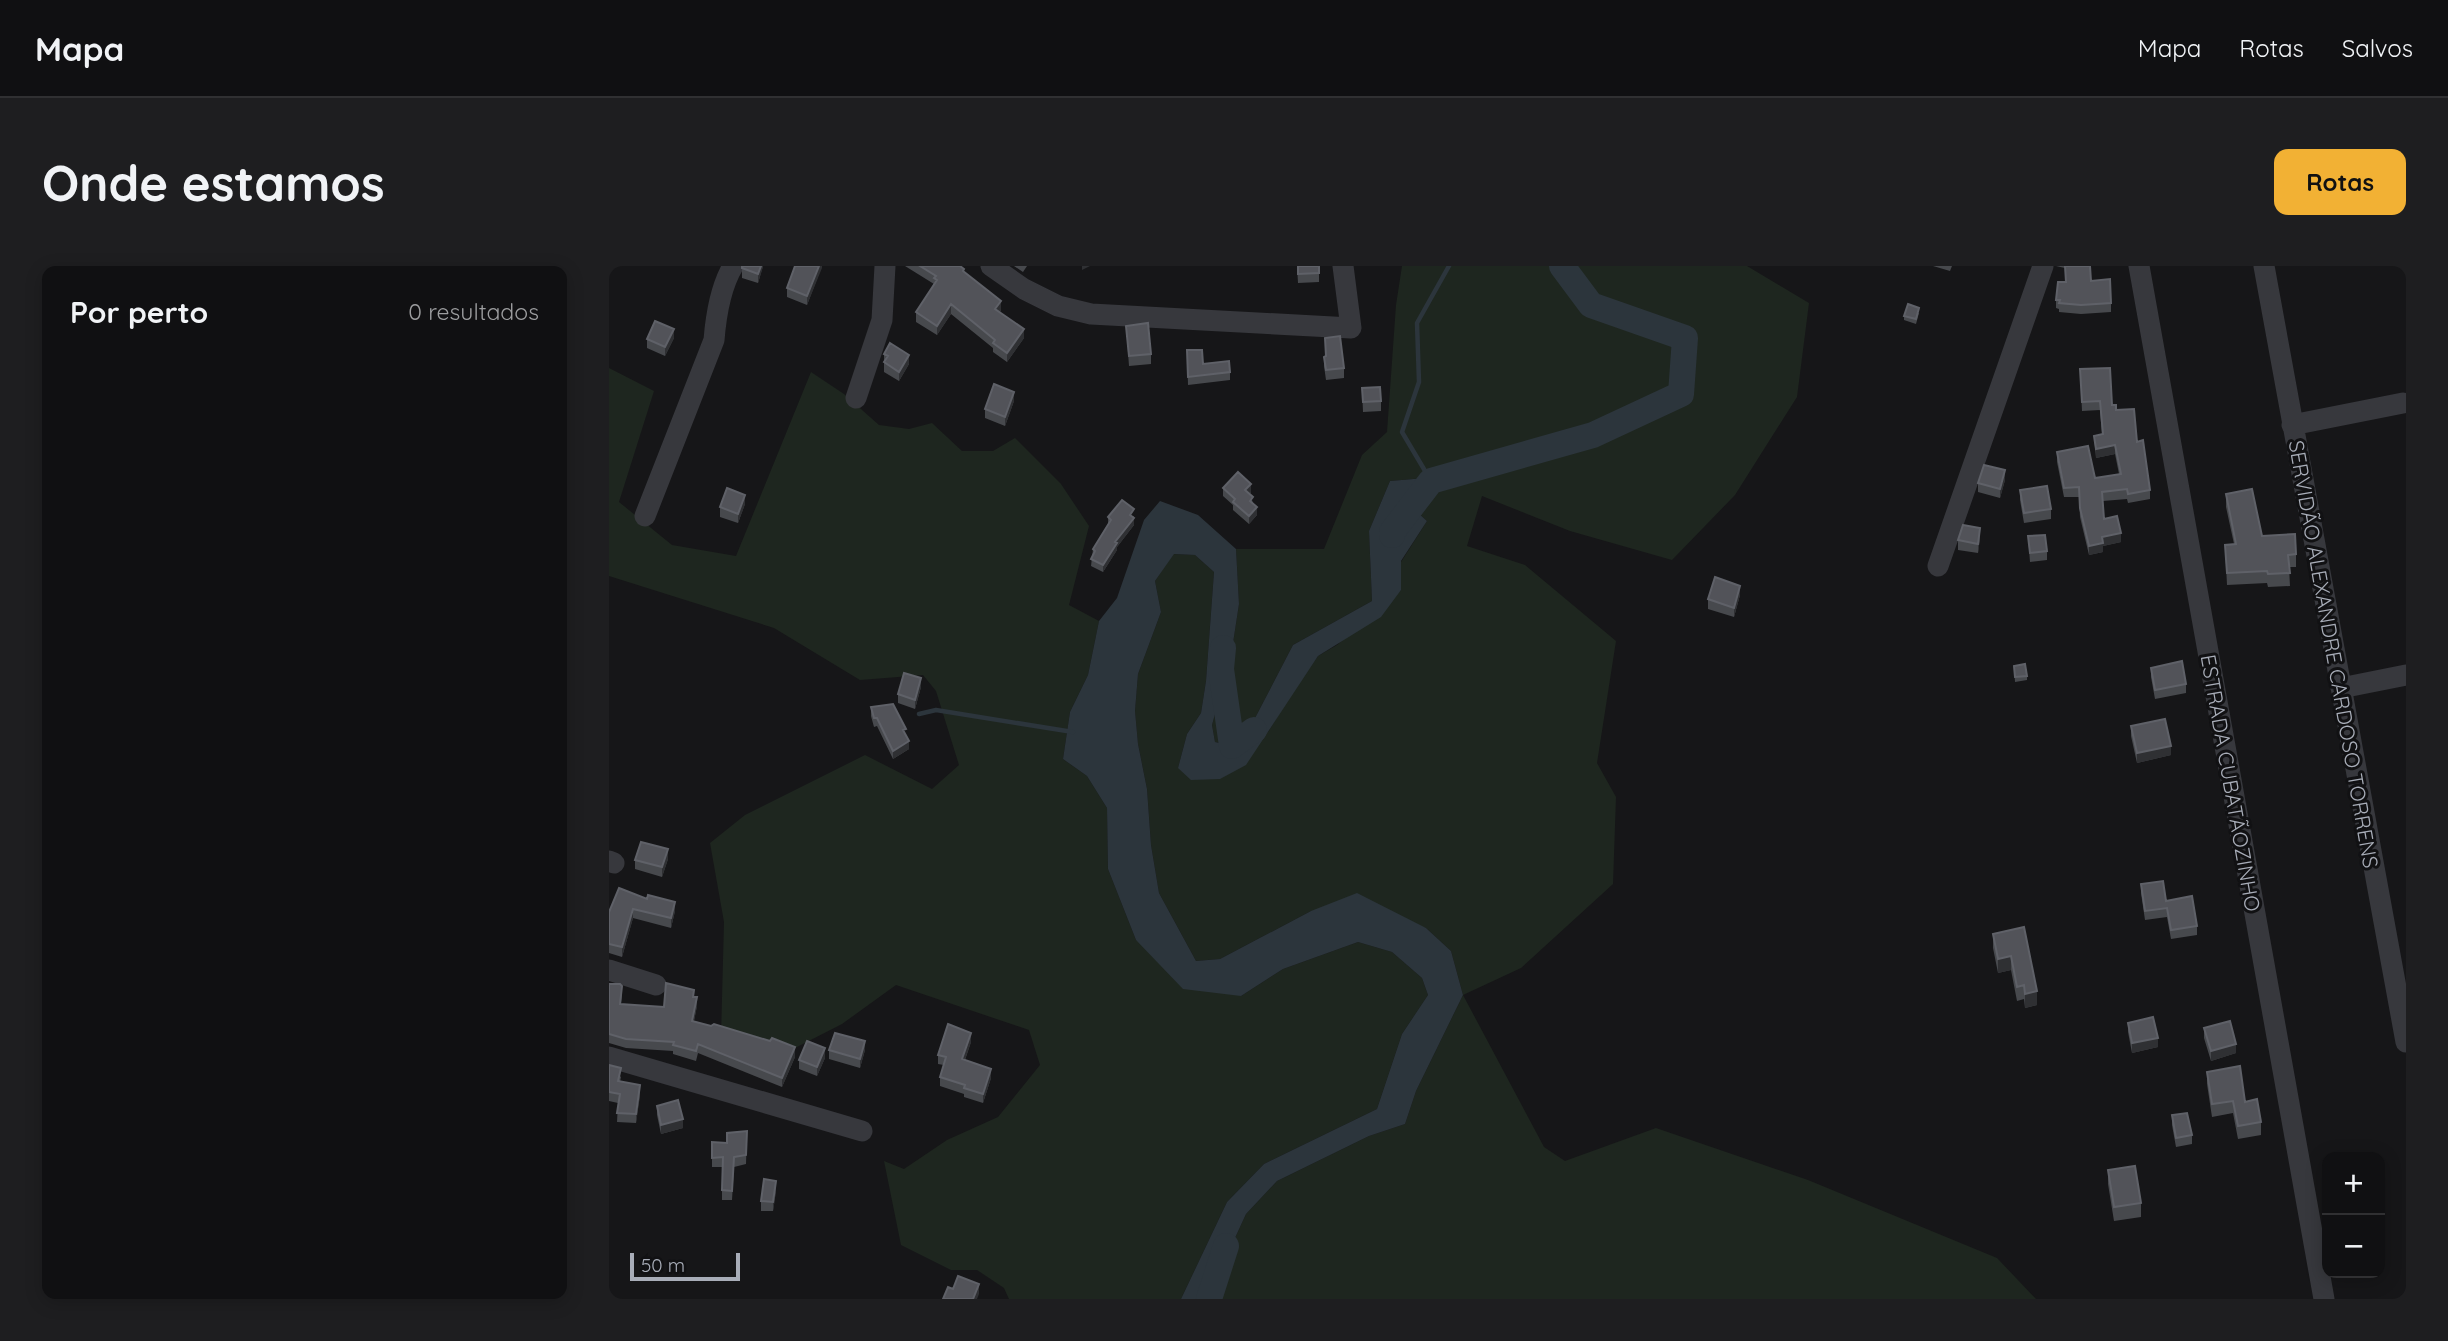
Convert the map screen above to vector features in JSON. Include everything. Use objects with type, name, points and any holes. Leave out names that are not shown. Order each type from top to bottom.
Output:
[{"type":"street","points":[[645,516],[714,340],[716,316],[727,276],[733,266]]},
{"type":"street","points":[[856,398],[882,320],[885,266]]},
{"type":"street","points":[[991,266],[1024,289],[1058,306],[1091,314],[1351,328],[1343,266]]},
{"type":"street","points":[[1938,566],[2043,266]]},
{"type":"street","name":"ESTRADA CUBATÃOZINHO","points":[[2139,266],[2324,1299]]},
{"type":"street","name":"SERVIDÃO ALEXANDRE CARDOSO TORRENS","points":[[2264,266],[2341,688],[2398,955],[2406,1042]]},
{"type":"street","points":[[2292,425],[2403,403]]},
{"type":"street","points":[[2341,688],[2406,675]]},
{"type":"street","points":[[609,970],[656,985]]},
{"type":"street","points":[[609,1057],[862,1130]]},
{"type":"shaded area","points":[[1402,266],[1747,266],[1809,303],[1797,397],[1735,495],[1672,560],[1570,531],[1482,496],[1467,546],[1525,565],[1616,641],[1597,763],[1616,797],[1613,884],[1521,968],[1463,995],[1451,951],[1426,928],[1311,911],[1220,959],[1196,961],[1159,893],[1135,711],[1138,674],[1161,612],[1155,581],[1173,554],[1195,555],[1214,572],[1201,713],[1187,734],[1178,768],[1268,732],[1318,656],[1337,645],[1401,590],[1401,562],[1427,521],[1406,502],[1447,476],[1390,481],[1369,531],[1372,601],[1293,645],[1254,720],[1224,744],[1215,742],[1212,725],[1231,656],[1239,604],[1236,549],[1324,549],[1362,455],[1387,432],[1396,305]]},
{"type":"shaded area","points":[[609,368],[654,391],[619,502],[672,545],[736,556],[811,372],[844,394],[879,425],[909,429],[932,423],[962,451],[993,451],[1015,438],[1061,484],[1089,526],[1069,605],[1099,621],[1088,675],[1070,712],[1063,759],[1087,776],[1107,808],[1108,869],[1136,940],[1241,996],[1283,969],[1358,942],[1392,952],[1422,978],[1428,995],[1402,1034],[1377,1109],[1264,1164],[1227,1202],[1181,1299],[1009,1299],[1004,1288],[977,1270],[951,1270],[901,1245],[884,1161],[904,1169],[947,1140],[998,1117],[1040,1065],[1029,1030],[896,985],[842,1024],[795,1048],[721,1036],[724,922],[710,843],[745,815],[865,755],[932,789],[959,765],[936,691],[923,675],[860,680],[774,628],[609,576]]},
{"type":"shaded area","points":[[1449,476],[1406,502],[1427,521],[1401,561],[1401,590],[1381,617],[1318,656],[1246,765],[1220,779],[1191,780],[1178,768],[1187,734],[1201,713],[1214,572],[1195,555],[1174,554],[1155,581],[1161,612],[1138,674],[1135,711],[1138,744],[1147,789],[1151,845],[1159,893],[1196,961],[1220,959],[1311,911],[1357,893],[1426,928],[1451,951],[1463,995],[1416,1091],[1405,1124],[1369,1136],[1277,1181],[1246,1214],[1207,1299],[1181,1299],[1227,1202],[1264,1164],[1377,1109],[1402,1034],[1428,995],[1422,978],[1392,952],[1358,942],[1283,969],[1241,996],[1183,989],[1136,940],[1108,869],[1107,808],[1087,776],[1063,759],[1070,712],[1088,675],[1099,621],[1117,598],[1144,520],[1160,501],[1198,515],[1236,549],[1239,604],[1231,656],[1212,725],[1215,742],[1224,744],[1254,720],[1293,645],[1372,601],[1369,531],[1390,481]]},
{"type":"shaded area","points":[[1463,995],[1544,1147],[1565,1161],[1656,1128],[1808,1180],[1997,1258],[2036,1299],[1207,1299],[1246,1214],[1277,1181],[1369,1136],[1405,1124],[1416,1091]]},
{"type":"building","points":[[742,266],[761,266],[758,274]]},
{"type":"building","points":[[795,266],[819,266],[807,296],[787,288]]},
{"type":"building","points":[[920,266],[960,266],[1001,301],[995,309],[1024,329],[1007,353],[951,304],[937,326],[916,312],[937,280],[934,278],[936,276]]},
{"type":"building","points":[[1298,266],[1319,266],[1319,273],[1298,274]]},
{"type":"building","points":[[2065,266],[2090,266],[2091,281],[2110,279],[2111,303],[2059,303],[2060,300],[2056,300],[2058,282],[2066,282]]},
{"type":"building","points":[[1908,304],[1919,308],[1916,319],[1904,316]]},
{"type":"building","points":[[655,321],[674,329],[665,347],[647,339]]},
{"type":"building","points":[[1148,323],[1151,354],[1129,356],[1126,326]]},
{"type":"building","points":[[1340,336],[1344,368],[1326,370],[1325,338]]},
{"type":"building","points":[[890,343],[909,355],[899,372],[884,362],[888,356],[884,354]]},
{"type":"building","points":[[1187,350],[1202,350],[1203,364],[1229,361],[1230,372],[1188,377]]},
{"type":"building","points":[[2110,368],[2112,405],[2116,405],[2116,410],[2134,409],[2137,442],[2143,440],[2150,490],[2128,494],[2127,489],[2102,492],[2104,519],[2117,516],[2121,533],[2102,537],[2103,543],[2089,546],[2080,508],[2079,487],[2064,488],[2057,452],[2088,446],[2095,478],[2121,474],[2115,445],[2096,449],[2094,436],[2103,434],[2100,401],[2082,402],[2080,369]]},
{"type":"building","points":[[994,384],[1014,392],[1005,417],[985,409]]},
{"type":"building","points":[[1380,387],[1381,401],[1363,402],[1362,388]]},
{"type":"building","points":[[1984,465],[2005,470],[2000,489],[1978,483]]},
{"type":"building","points":[[1238,472],[1251,484],[1245,490],[1253,497],[1250,501],[1257,507],[1249,516],[1233,502],[1235,499],[1223,488]]},
{"type":"building","points":[[2047,486],[2051,509],[2024,513],[2020,490]]},
{"type":"building","points":[[727,488],[745,495],[738,514],[720,507]]},
{"type":"building","points":[[2252,489],[2262,536],[2295,534],[2296,554],[2288,555],[2290,573],[2227,573],[2225,545],[2236,544],[2226,494]]},
{"type":"building","points":[[1122,500],[1134,509],[1130,515],[1134,518],[1115,542],[1117,543],[1103,565],[1091,559],[1095,551],[1093,549],[1111,520],[1108,517]]},
{"type":"building","points":[[1963,525],[1980,528],[1978,544],[1958,540]]},
{"type":"building","points":[[2045,535],[2047,551],[2030,553],[2028,536]]},
{"type":"building","points":[[1715,577],[1740,586],[1734,608],[1708,599]]},
{"type":"building","points":[[2182,661],[2186,684],[2155,690],[2151,668]]},
{"type":"building","points":[[2025,664],[2027,676],[2015,677],[2014,666]]},
{"type":"building","points":[[904,673],[921,678],[915,700],[898,694]]},
{"type":"building","points":[[893,704],[909,741],[893,751],[877,718],[874,718],[871,707]]},
{"type":"building","points":[[2165,719],[2171,746],[2137,753],[2131,726]]},
{"type":"building","points":[[641,842],[668,849],[662,867],[635,860]]},
{"type":"building","points":[[2163,881],[2166,901],[2192,896],[2197,926],[2171,930],[2167,908],[2145,911],[2141,884]]},
{"type":"building","points":[[619,888],[647,899],[648,895],[675,902],[671,918],[633,909],[622,947],[609,944],[609,912]]},
{"type":"building","points":[[2024,927],[2037,991],[2025,994],[2024,985],[2017,987],[2011,956],[1998,959],[1993,934]]},
{"type":"building","points":[[666,983],[694,990],[693,997],[697,997],[692,1021],[711,1026],[714,1024],[770,1041],[772,1038],[795,1047],[782,1078],[698,1044],[696,1051],[673,1045],[674,1042],[626,1039],[609,1034],[609,984],[622,986],[620,1004],[664,1007]]},
{"type":"building","points":[[2153,1017],[2158,1038],[2132,1043],[2128,1023]]},
{"type":"building","points":[[2230,1021],[2236,1044],[2211,1051],[2204,1028]]},
{"type":"building","points":[[948,1024],[971,1033],[962,1059],[991,1069],[983,1094],[940,1077],[946,1057],[938,1055]]},
{"type":"building","points":[[835,1033],[865,1041],[860,1059],[829,1050]]},
{"type":"building","points":[[807,1041],[825,1048],[817,1067],[799,1060]]},
{"type":"building","points":[[609,1065],[621,1068],[618,1081],[640,1085],[636,1114],[617,1113],[620,1094],[609,1092]]},
{"type":"building","points":[[2240,1066],[2245,1102],[2257,1099],[2261,1122],[2238,1126],[2233,1101],[2212,1104],[2207,1072]]},
{"type":"building","points":[[678,1100],[683,1119],[661,1125],[657,1106]]},
{"type":"building","points":[[2187,1113],[2192,1135],[2176,1138],[2172,1115]]},
{"type":"building","points":[[747,1131],[746,1155],[734,1157],[732,1191],[722,1190],[723,1157],[712,1158],[712,1142],[727,1143],[727,1133]]},
{"type":"building","points":[[2135,1166],[2141,1203],[2114,1207],[2108,1170]]},
{"type":"building","points":[[764,1179],[776,1181],[773,1202],[761,1201]]},
{"type":"building","points":[[958,1276],[979,1284],[973,1299],[943,1299],[948,1287],[953,1289]]},
{"type":"waterway","points":[[1431,481],[1402,432],[1419,382],[1417,323],[1449,266]]},
{"type":"waterway","points":[[1392,535],[1431,481],[1593,435],[1681,394],[1685,338],[1591,305],[1562,266]]},
{"type":"waterway","points":[[1223,648],[1221,669],[1232,746],[1254,730]]},
{"type":"waterway","points":[[919,714],[936,710],[1073,732]]},
{"type":"waterway","points":[[1209,1299],[1226,1246]]}]
